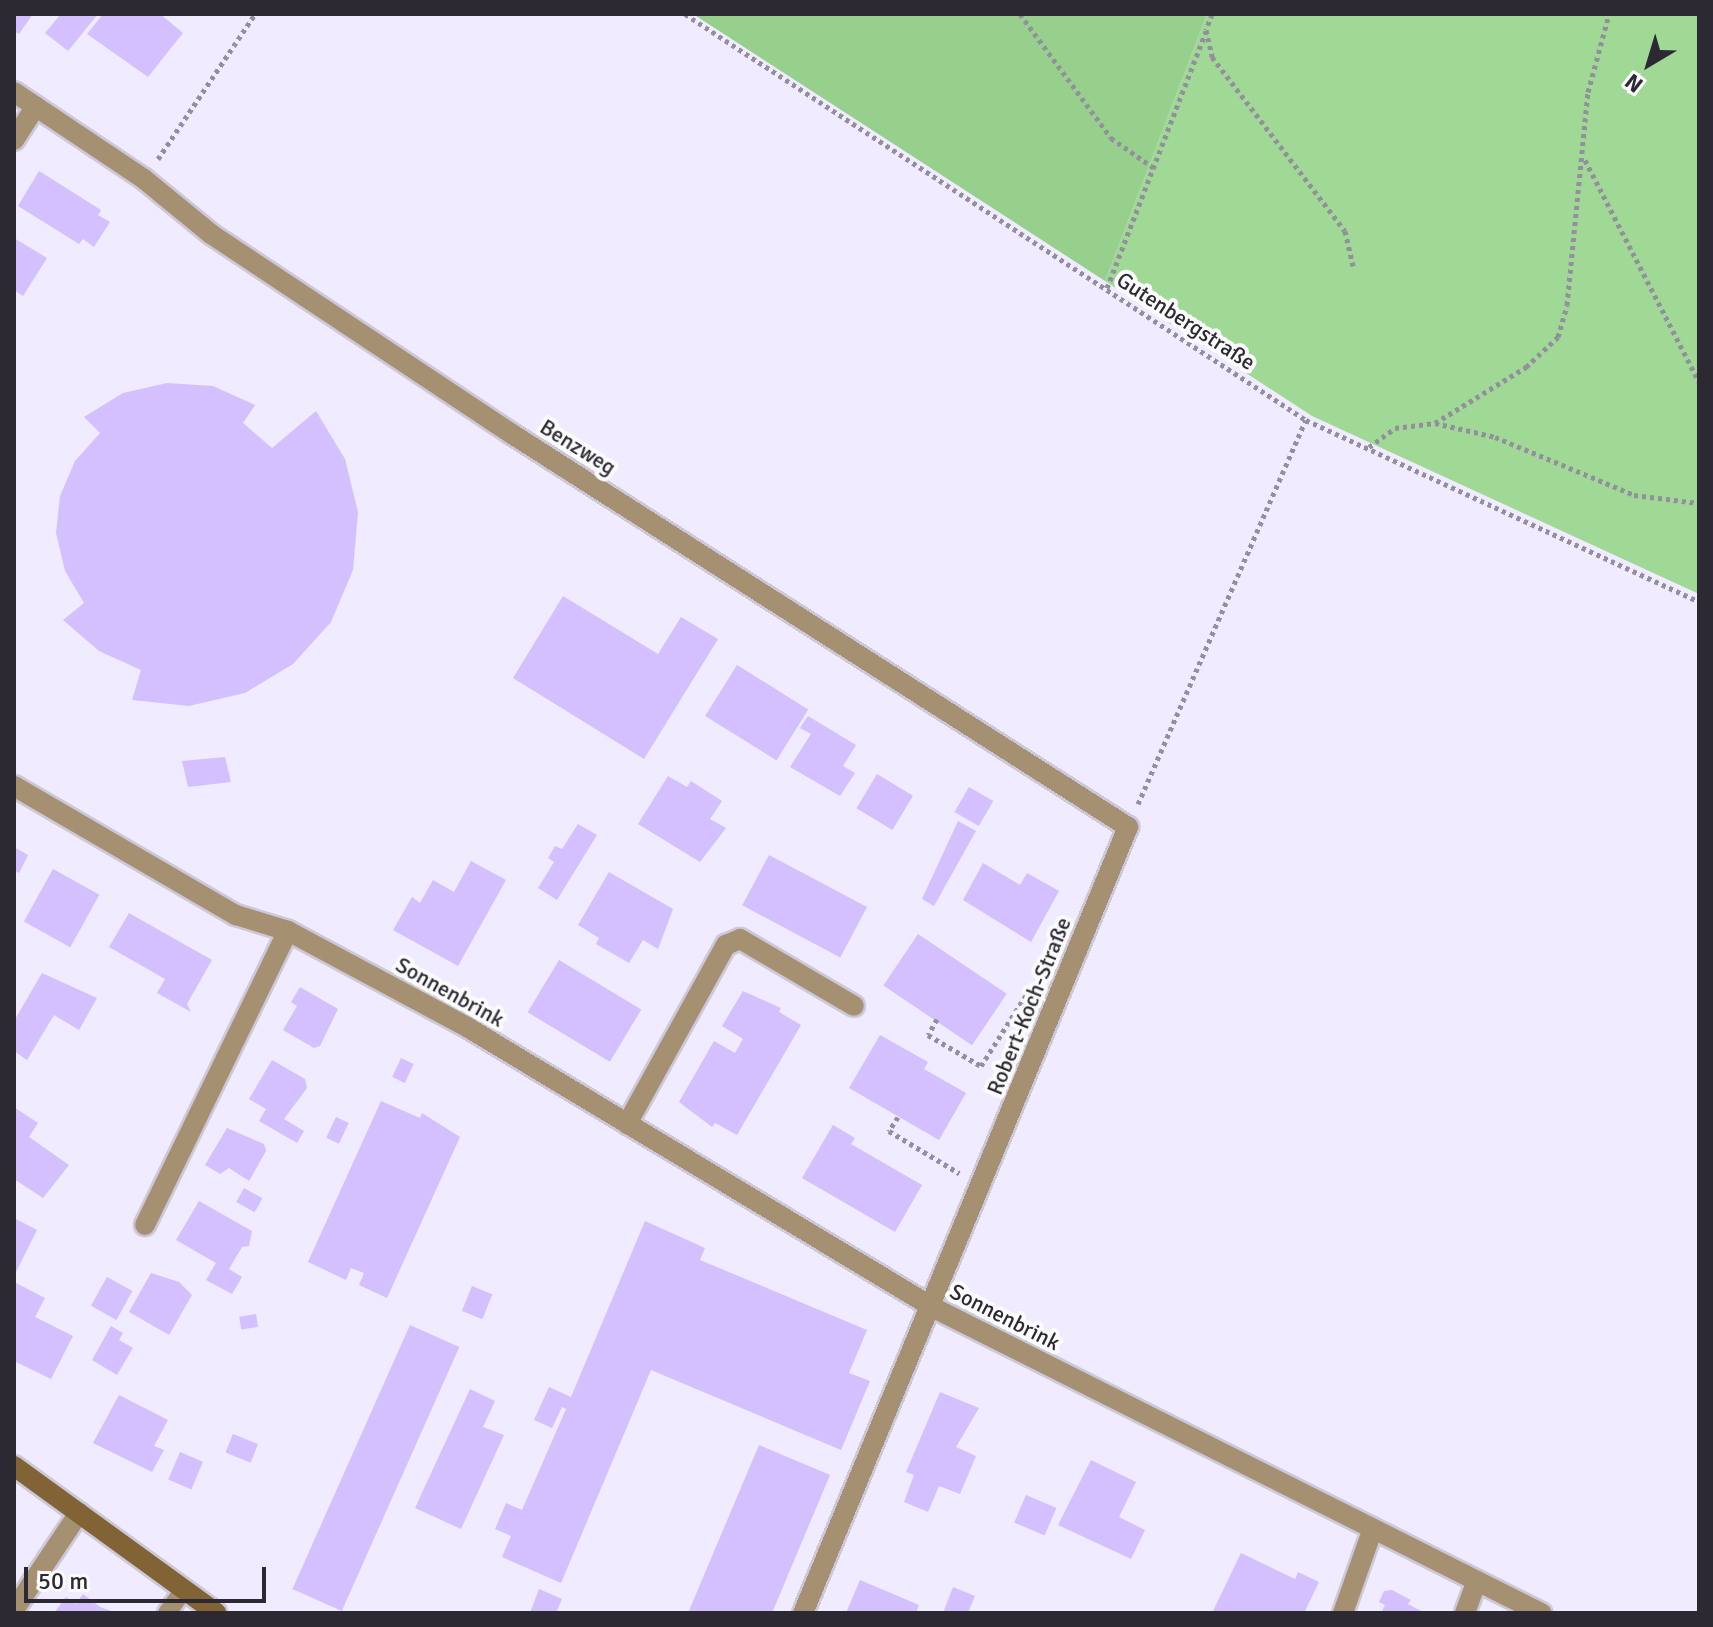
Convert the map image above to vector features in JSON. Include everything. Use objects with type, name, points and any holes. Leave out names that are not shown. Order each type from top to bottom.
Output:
[{"type":"main road","points":[[14,1466],[216,1613]]},
{"type":"street","name":"Benzweg","points":[[14,92],[144,179],[211,234],[512,434],[1128,827]]},
{"type":"street","points":[[14,140],[36,106]]},
{"type":"street","name":"Sonnenbrink","points":[[14,786],[236,915],[288,931],[467,1027],[932,1307],[1372,1531],[1541,1613]]},
{"type":"street","name":"Robert-Koch-Straße","points":[[803,1613],[1128,827]]},
{"type":"street","points":[[145,1225],[288,931]]},
{"type":"street","points":[[627,1124],[726,945],[740,939],[854,1006]]},
{"type":"street","points":[[14,1610],[79,1513]]},
{"type":"street","points":[[1343,1613],[1372,1531]]},
{"type":"street","points":[[1465,1613],[1476,1583]]},
{"type":"lane","points":[[167,1613],[184,1590]]},
{"type":"path","points":[[144,179],[255,14]]},
{"type":"path","name":"Gutenbergstraße","points":[[685,14],[1306,420],[1699,602]]},
{"type":"path","points":[[1020,14],[1111,138],[1154,168]]},
{"type":"path","points":[[1107,288],[1212,14]]},
{"type":"path","points":[[1435,423],[1526,367],[1558,337],[1567,305],[1584,159],[1588,92],[1609,14]]},
{"type":"path","points":[[1206,30],[1212,57],[1345,231],[1353,266]]},
{"type":"path","points":[[1584,159],[1699,382]]},
{"type":"path","points":[[1128,827],[1306,420]]},
{"type":"path","points":[[1369,447],[1395,428],[1435,423],[1495,437],[1634,495],[1699,503]]},
{"type":"path","points":[[937,1019],[928,1035],[981,1066],[1026,995],[1051,1013]]},
{"type":"path","points":[[898,1117],[889,1131],[981,1186]]},
{"type":"green space","points":[[693,14],[1207,14],[1105,281]]},
{"type":"green space","points":[[1207,14],[1699,14],[1699,594],[1312,416],[1105,281]]},
{"type":"building","points":[[14,14],[33,14],[19,34],[14,31]]},
{"type":"building","points":[[61,14],[98,14],[68,51],[45,33]]},
{"type":"building","points":[[103,14],[160,14],[183,33],[148,77],[87,34]]},
{"type":"building","points":[[39,171],[101,210],[98,215],[110,222],[94,247],[83,239],[79,244],[18,206]]},
{"type":"building","points":[[14,238],[47,258],[23,296],[14,290]]},
{"type":"building","points":[[167,383],[213,386],[255,405],[243,423],[272,448],[316,411],[345,459],[358,512],[353,570],[331,622],[293,664],[245,693],[189,706],[132,700],[141,670],[99,651],[63,620],[84,603],[65,571],[56,533],[60,496],[75,461],[100,433],[84,417],[123,393]]},
{"type":"building","points":[[563,596],[658,654],[681,617],[718,639],[644,759],[513,678]]},
{"type":"building","points":[[737,665],[808,710],[776,760],[705,716]]},
{"type":"building","points":[[808,716],[856,745],[843,766],[855,773],[840,796],[790,767],[811,734],[800,728]]},
{"type":"building","points":[[225,757],[231,782],[188,787],[182,761]]},
{"type":"building","points":[[877,774],[913,796],[892,830],[856,808]]},
{"type":"building","points":[[668,776],[687,787],[691,781],[722,801],[710,819],[726,828],[700,862],[638,824]]},
{"type":"building","points":[[969,787],[993,801],[979,826],[954,812]]},
{"type":"building","points":[[958,821],[976,831],[934,906],[922,899]]},
{"type":"building","points":[[578,824],[597,835],[557,900],[538,888],[554,862],[548,858],[555,846],[562,849]]},
{"type":"building","points":[[14,847],[28,855],[19,873],[14,870]]},
{"type":"building","points":[[769,855],[867,907],[840,957],[742,905]]},
{"type":"building","points":[[471,861],[506,880],[458,966],[393,930],[412,897],[420,903],[433,880],[454,892]]},
{"type":"building","points":[[983,863],[1020,885],[1027,873],[1059,891],[1031,942],[963,900]]},
{"type":"building","points":[[53,869],[99,895],[70,947],[24,921]]},
{"type":"building","points":[[609,872],[673,909],[658,949],[643,940],[629,963],[596,944],[599,938],[578,925]]},
{"type":"building","points":[[129,913],[212,960],[187,1004],[191,1012],[157,993],[165,979],[109,947]]},
{"type":"building","points":[[918,934],[1007,994],[972,1045],[883,985]]},
{"type":"building","points":[[559,960],[641,1009],[610,1062],[528,1012]]},
{"type":"building","points":[[42,973],[97,998],[79,1030],[54,1015],[27,1060],[14,1051],[14,1021]]},
{"type":"building","points":[[300,987],[338,1009],[320,1046],[314,1048],[283,1030],[297,1006],[291,1002]]},
{"type":"building","points":[[743,991],[781,1008],[779,1012],[801,1025],[737,1135],[715,1123],[712,1127],[679,1102],[714,1041],[735,1053],[743,1039],[722,1026]]},
{"type":"building","points":[[880,1035],[928,1062],[924,1069],[966,1093],[939,1140],[849,1088]]},
{"type":"building","points":[[401,1058],[414,1064],[405,1083],[392,1077]]},
{"type":"building","points":[[272,1060],[305,1079],[307,1088],[284,1119],[304,1131],[297,1143],[259,1121],[266,1109],[249,1099]]},
{"type":"building","points":[[381,1101],[420,1118],[422,1113],[460,1137],[387,1298],[359,1285],[364,1273],[351,1268],[346,1280],[308,1262]]},
{"type":"building","points":[[14,1107],[38,1123],[29,1137],[69,1165],[43,1198],[14,1179]]},
{"type":"building","points":[[336,1117],[349,1123],[339,1144],[326,1138]]},
{"type":"building","points":[[833,1125],[855,1138],[851,1144],[922,1185],[895,1232],[802,1178]]},
{"type":"building","points":[[227,1128],[264,1144],[266,1151],[249,1181],[229,1168],[220,1174],[205,1165]]},
{"type":"building","points":[[244,1188],[262,1198],[255,1212],[236,1202]]},
{"type":"building","points":[[199,1201],[252,1231],[249,1246],[242,1247],[229,1269],[242,1277],[232,1294],[206,1280],[216,1263],[176,1240]]},
{"type":"building","points":[[14,1218],[37,1230],[14,1276]]},
{"type":"building","points":[[645,1221],[705,1248],[700,1260],[867,1330],[849,1373],[870,1381],[841,1450],[651,1370],[561,1583],[502,1557],[511,1536],[495,1529],[506,1503],[522,1510],[566,1409],[562,1407],[552,1428],[534,1420],[549,1387],[571,1397]]},
{"type":"building","points":[[151,1273],[179,1282],[192,1295],[169,1335],[129,1312]]},
{"type":"building","points":[[107,1277],[132,1291],[116,1320],[91,1306]]},
{"type":"building","points":[[14,1282],[45,1298],[35,1317],[73,1336],[51,1379],[14,1361]]},
{"type":"building","points":[[472,1286],[492,1294],[482,1319],[462,1311]]},
{"type":"building","points":[[256,1314],[258,1327],[241,1329],[239,1317]]},
{"type":"building","points":[[410,1325],[459,1347],[342,1611],[292,1589]]},
{"type":"building","points":[[111,1326],[123,1333],[119,1340],[133,1348],[117,1375],[92,1360]]},
{"type":"building","points":[[470,1389],[495,1401],[483,1427],[504,1435],[461,1529],[415,1508]]},
{"type":"building","points":[[940,1392],[979,1408],[956,1447],[976,1456],[960,1494],[939,1486],[928,1512],[904,1502],[914,1475],[906,1472]]},
{"type":"building","points":[[119,1395],[168,1420],[154,1446],[164,1450],[152,1472],[93,1443]]},
{"type":"building","points":[[233,1434],[258,1444],[251,1463],[226,1453]]},
{"type":"building","points":[[759,1445],[830,1475],[772,1613],[688,1613]]},
{"type":"building","points":[[180,1452],[203,1462],[191,1489],[168,1480]]},
{"type":"building","points":[[1091,1460],[1136,1482],[1119,1517],[1145,1530],[1131,1559],[1058,1525]]},
{"type":"building","points":[[1026,1495],[1056,1508],[1045,1536],[1014,1523]]},
{"type":"building","points":[[1241,1553],[1295,1579],[1298,1572],[1319,1582],[1304,1613],[1212,1613]]},
{"type":"building","points":[[860,1580],[919,1605],[916,1613],[846,1613]]},
{"type":"building","points":[[953,1587],[975,1596],[968,1613],[943,1613]]},
{"type":"building","points":[[539,1589],[562,1599],[556,1613],[530,1613]]},
{"type":"building","points":[[1392,1590],[1411,1600],[1408,1604],[1425,1613],[1381,1613],[1385,1605],[1379,1602],[1384,1591]]},
{"type":"building","points":[[83,1594],[100,1607],[117,1613],[54,1613],[66,1597],[76,1604]]}]
